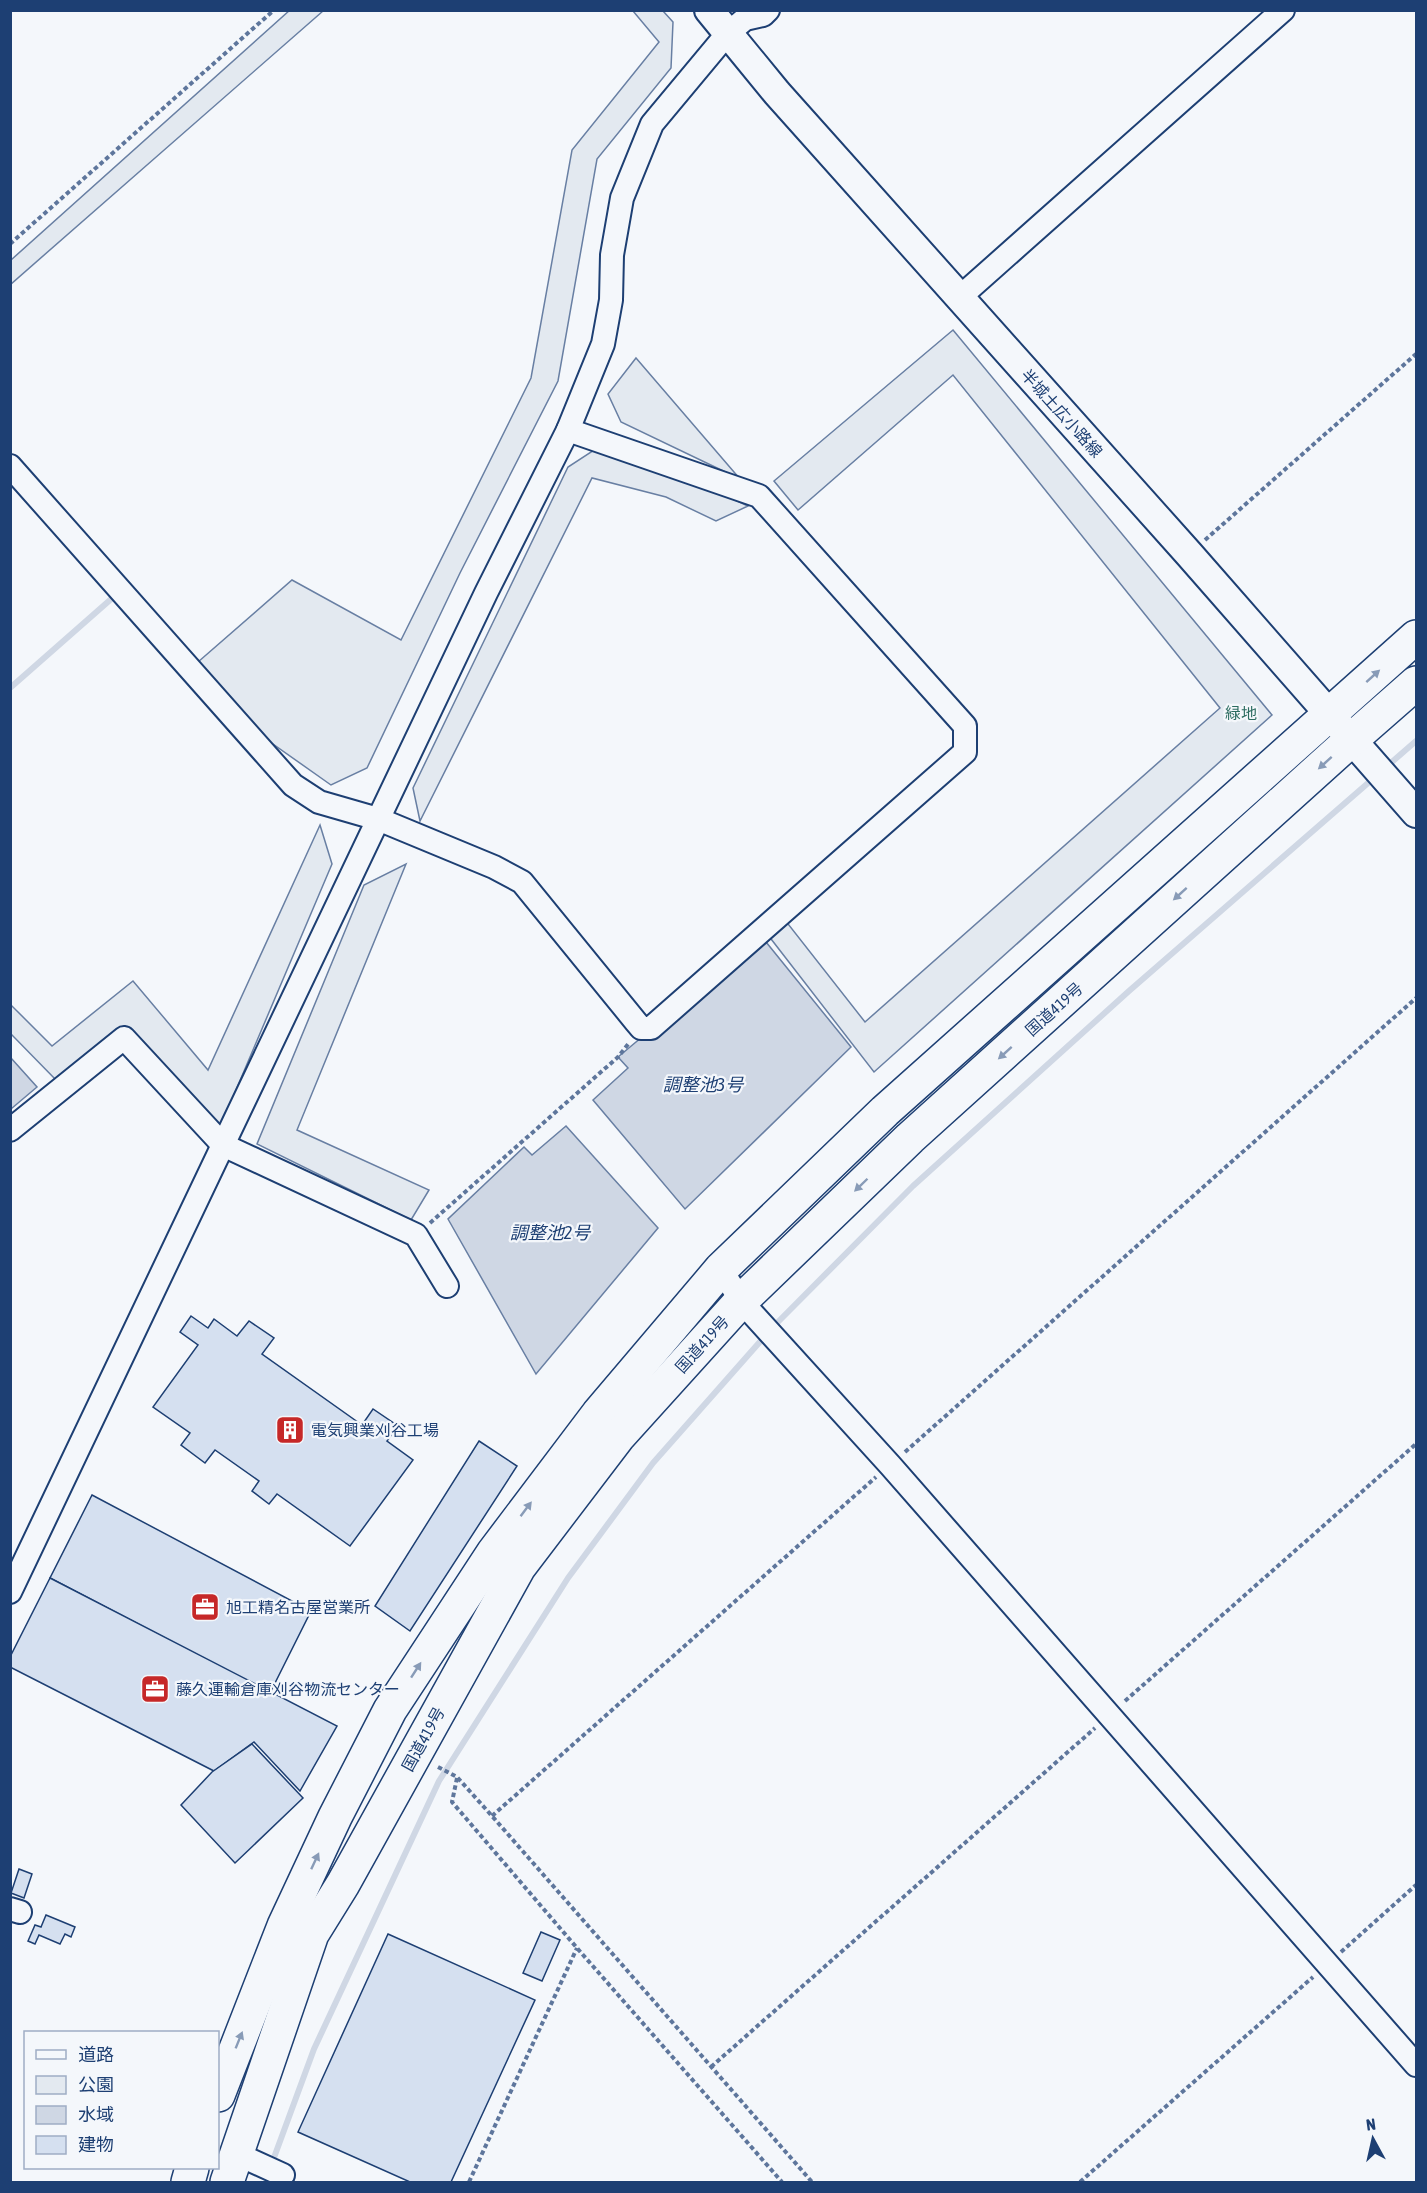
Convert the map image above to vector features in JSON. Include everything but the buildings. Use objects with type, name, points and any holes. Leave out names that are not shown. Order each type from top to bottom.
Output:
[{"type":"highway","name":"国道419号","points":[[219,2092],[284,1926],[335,1817],[390,1710],[493,1553],[597,1414],[721,1269],[885,1111],[1416,637]]},
{"type":"highway","name":"国道419号","points":[[241,2167],[312,1934],[343,1884],[519,1568],[618,1437],[741,1301],[910,1138],[1370,762],[1416,683]]},
{"type":"main road","name":"半城土広小路線","points":[[709,10],[777,93],[1416,813]]},
{"type":"street","points":[[10,1592],[486,593],[568,430],[603,344],[611,300],[612,255],[622,198],[652,124],[727,34],[745,19],[763,15],[768,10]]},
{"type":"street","points":[[960,297],[1283,10]]},
{"type":"street","points":[[10,466],[293,785],[319,802],[378,819],[494,867],[522,882],[641,1028],[651,1028],[965,752],[965,726],[759,496],[568,430]]},
{"type":"street","points":[[10,1130],[124,1038],[224,1145],[416,1235],[447,1286]]},
{"type":"street","points":[[721,1269],[741,1301],[890,1465],[1110,1714],[1416,2065]]},
{"type":"street","points":[[241,2167],[283,2175]]},
{"type":"path","points":[[10,244],[274,10]]},
{"type":"path","points":[[1189,555],[1416,354]]},
{"type":"path","points":[[492,1816],[1416,998]]},
{"type":"path","points":[[416,1235],[618,1058],[641,1028]]},
{"type":"path","points":[[711,2067],[1416,1444]]},
{"type":"path","points":[[433,1765],[457,1778],[492,1816],[812,2182]]},
{"type":"path","points":[[457,1778],[453,1802],[577,1948],[782,2182]]},
{"type":"path","points":[[1080,2182],[1416,1885]]},
{"type":"path","points":[[469,2182],[577,1948]]},
{"type":"green space","points":[[290,10],[323,11],[11,284],[11,260]]},
{"type":"green space","points":[[633,11],[663,11],[673,22],[671,68],[597,159],[558,381],[460,573],[367,768],[331,785],[263,737],[198,662],[292,580],[401,640],[531,378],[572,150],[659,42]]},
{"type":"green space","name":"緑地","points":[[953,330],[1272,715],[874,1072],[768,935],[785,920],[865,1022],[1220,708],[953,375],[798,510],[774,481]]},
{"type":"green space","points":[[636,358],[740,479],[621,422],[608,394]]},
{"type":"green space","points":[[594,450],[679,474],[748,506],[716,521],[666,497],[592,478],[420,821],[413,788],[568,467]]},
{"type":"green space","points":[[320,825],[332,864],[219,1130],[125,1026],[57,1081],[11,1034],[10,1004],[52,1046],[133,981],[208,1070]]},
{"type":"green space","points":[[406,864],[297,1130],[429,1190],[411,1220],[257,1144],[364,885]]},
{"type":"water","name":"調整池3号","points":[[762,937],[851,1047],[685,1209],[593,1100],[628,1068],[618,1057]]},
{"type":"water","points":[[11,1058],[37,1087],[11,1109]]},
{"type":"water","name":"調整池2号","points":[[566,1126],[658,1228],[536,1374],[448,1219],[524,1147],[532,1155]]},
{"type":"waterway","points":[[10,688],[118,593]]},
{"type":"waterway","points":[[1385,768],[1416,741]]},
{"type":"waterway","points":[[772,1328],[913,1186],[1129,991],[1375,777]]},
{"type":"waterway","points":[[272,2163],[314,2049],[439,1781],[568,1578],[653,1463],[765,1336]]},
{"type":"place","name":"電気興業刈谷工場","points":[[290,1430]]},
{"type":"place","name":"旭工精名古屋営業所","points":[[205,1607]]},
{"type":"place","name":"藤久運輸倉庫刈谷物流センター","points":[[155,1689]]}]
